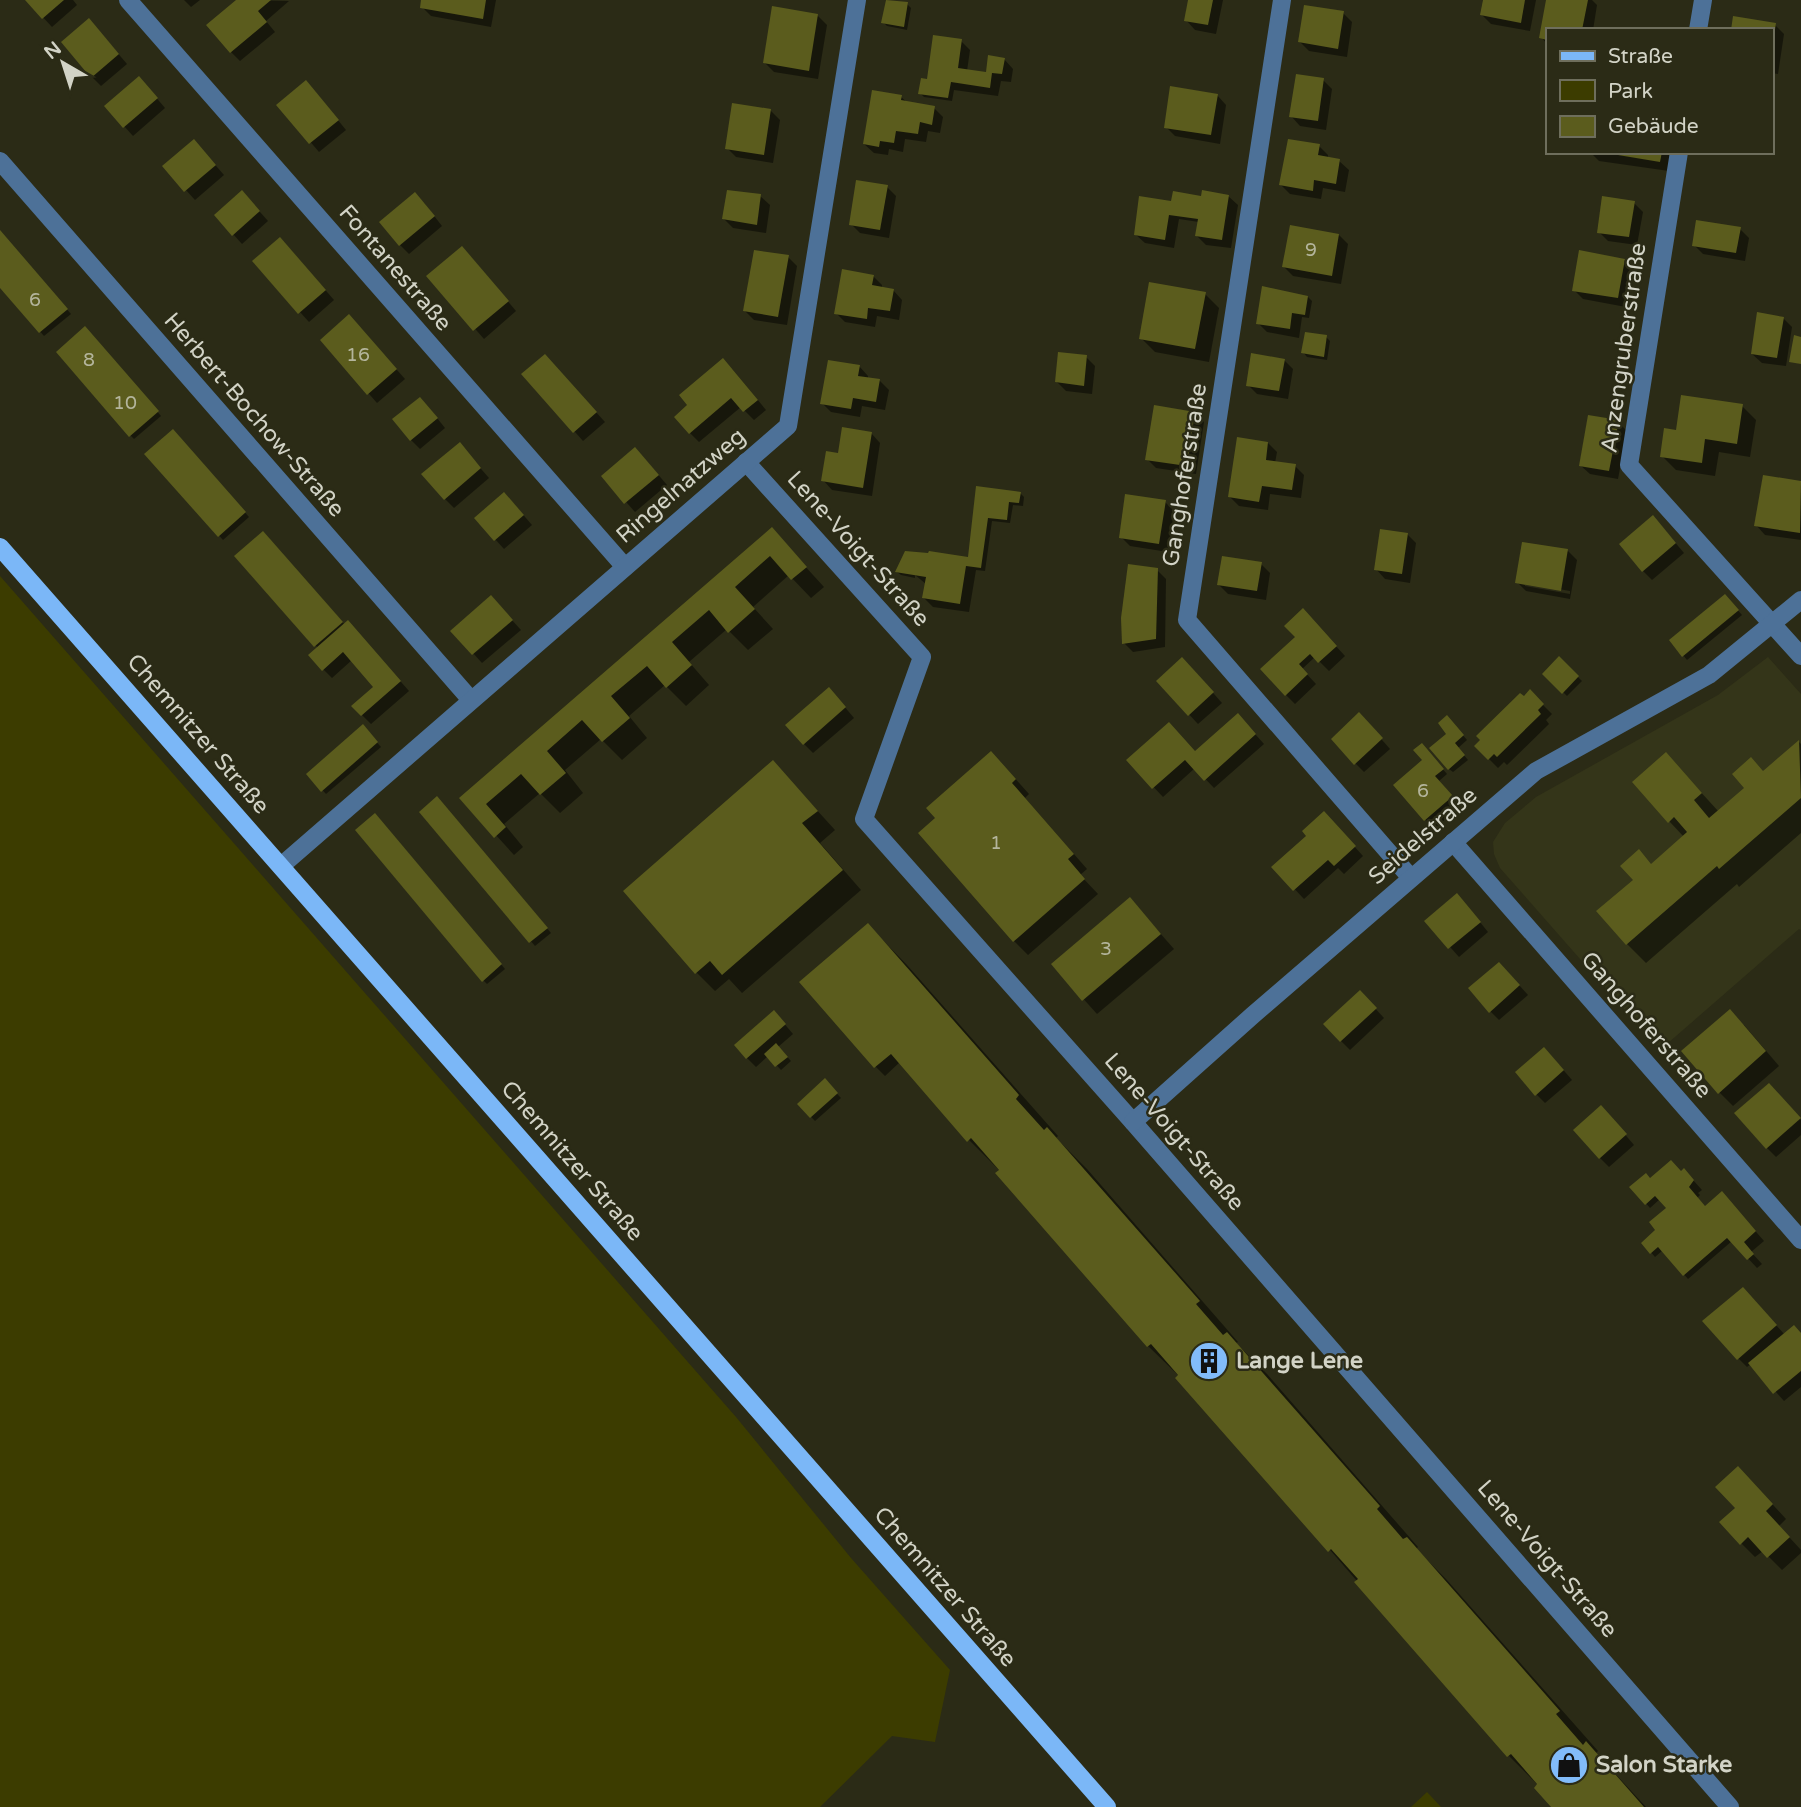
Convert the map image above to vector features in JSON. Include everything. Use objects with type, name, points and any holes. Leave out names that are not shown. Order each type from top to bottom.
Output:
[{"type":"main road","name":"Chemnitzer Straße","points":[[0,547],[1107,1807]]},
{"type":"street","name":"Fontanestraße","points":[[128,0],[625,567]]},
{"type":"street","name":"Ringelnatzweg","points":[[281,866],[788,426],[857,0]]},
{"type":"street","name":"Ganghoferstraße","points":[[1282,0],[1187,620],[1411,878]]},
{"type":"street","points":[[1698,28],[1703,0]]},
{"type":"street","name":"Anzengruberstraße","points":[[1678,154],[1629,465],[1773,623]]},
{"type":"street","name":"Herbert-Bochow-Straße","points":[[0,161],[471,700]]},
{"type":"street","name":"Lene-Voigt-Straße","points":[[746,462],[922,657],[864,819],[1133,1122],[1730,1807]]},
{"type":"street","name":"Seidelstraße","points":[[1133,1122],[1536,772],[1709,675],[1801,600]]},
{"type":"street","points":[[1773,623],[1801,656]]},
{"type":"street","name":"Ganghoferstraße","points":[[1453,842],[1801,1240]]},
{"type":"shaded area","points":[[1768,657],[1801,694],[1801,930],[1660,1050],[1500,868],[1494,854],[1493,842],[1505,823],[1536,797],[1718,695]]},
{"type":"green space","points":[[0,576],[736,1417],[851,1558],[950,1670],[935,1742],[892,1736],[820,1807],[0,1807]]},
{"type":"green space","points":[[1427,1792],[1441,1807],[1411,1807]]},
{"type":"building","points":[[25,0],[64,0],[42,19]]},
{"type":"building","points":[[236,0],[271,0],[258,11],[267,22],[230,53],[206,25]]},
{"type":"building","points":[[421,0],[486,0],[483,19],[420,8]]},
{"type":"building","points":[[886,0],[908,2],[904,27],[881,23]]},
{"type":"building","points":[[1188,0],[1213,0],[1208,25],[1184,21]]},
{"type":"building","points":[[1483,0],[1525,0],[1521,23],[1480,15]]},
{"type":"building","points":[[1546,0],[1588,0],[1582,28],[1546,28],[1546,40],[1539,38]]},
{"type":"building","points":[[1304,5],[1344,11],[1338,49],[1298,42]]},
{"type":"building","points":[[772,6],[818,14],[809,71],[763,63]]},
{"type":"building","points":[[1733,16],[1776,23],[1773,43],[1773,28],[1731,28]]},
{"type":"building","points":[[89,18],[119,54],[91,78],[61,42]]},
{"type":"building","points":[[933,35],[962,39],[958,68],[986,72],[988,55],[1005,58],[1002,74],[992,73],[990,88],[951,82],[948,98],[918,94],[921,78],[927,79]]},
{"type":"building","points":[[1296,74],[1324,78],[1318,121],[1289,117]]},
{"type":"building","points":[[139,76],[158,98],[123,128],[104,106]]},
{"type":"building","points":[[306,80],[339,120],[309,144],[276,105]]},
{"type":"building","points":[[1170,86],[1218,94],[1211,135],[1164,128]]},
{"type":"building","points":[[872,90],[902,95],[901,100],[935,106],[932,125],[920,122],[918,134],[896,131],[894,143],[880,141],[879,147],[863,144]]},
{"type":"building","points":[[732,103],[771,109],[764,155],[725,149]]},
{"type":"building","points":[[194,139],[216,165],[184,192],[162,166]]},
{"type":"building","points":[[1288,139],[1320,144],[1318,155],[1340,159],[1336,184],[1314,180],[1313,191],[1279,185]]},
{"type":"building","points":[[1612,154],[1662,154],[1660,162]]},
{"type":"building","points":[[856,180],[888,185],[880,230],[849,225]]},
{"type":"building","points":[[242,190],[260,211],[232,236],[214,215]]},
{"type":"building","points":[[727,190],[761,194],[757,225],[722,219]]},
{"type":"building","points":[[1202,190],[1229,195],[1222,240],[1195,236],[1198,219],[1169,215],[1165,240],[1134,235],[1139,196],[1171,201],[1173,191],[1201,196]]},
{"type":"building","points":[[415,192],[435,216],[399,246],[379,222]]},
{"type":"building","points":[[1602,196],[1635,201],[1629,237],[1597,233]]},
{"type":"building","points":[[1696,220],[1741,227],[1736,253],[1692,246]]},
{"type":"building","points":[[1290,225],[1339,234],[1332,276],[1282,267]]},
{"type":"building","points":[[0,230],[68,309],[39,333],[0,288]]},
{"type":"building","points":[[280,237],[326,290],[298,314],[252,261]]},
{"type":"building","points":[[462,246],[509,301],[473,331],[426,276]]},
{"type":"building","points":[[754,250],[789,255],[778,317],[743,311]]},
{"type":"building","points":[[1579,250],[1625,259],[1618,298],[1572,291]]},
{"type":"building","points":[[842,269],[874,275],[872,285],[894,289],[890,311],[868,308],[867,319],[834,314]]},
{"type":"building","points":[[1149,282],[1206,292],[1195,349],[1139,339]]},
{"type":"building","points":[[1262,286],[1308,296],[1305,315],[1292,313],[1290,329],[1256,324]]},
{"type":"building","points":[[1757,312],[1784,317],[1777,358],[1751,354]]},
{"type":"building","points":[[349,314],[397,369],[367,395],[320,340]]},
{"type":"building","points":[[85,326],[159,411],[129,437],[56,352]]},
{"type":"building","points":[[1305,332],[1327,335],[1324,357],[1301,353]]},
{"type":"building","points":[[1794,335],[1801,337],[1801,364],[1789,362]]},
{"type":"building","points":[[1058,352],[1087,355],[1084,386],[1055,382]]},
{"type":"building","points":[[1251,353],[1285,359],[1279,391],[1246,386]]},
{"type":"building","points":[[545,354],[597,412],[573,433],[521,374]]},
{"type":"building","points":[[723,358],[758,400],[743,412],[731,398],[689,434],[674,417],[687,405],[679,395]]},
{"type":"building","points":[[828,360],[860,365],[858,376],[880,379],[876,402],[853,398],[851,409],[820,404]]},
{"type":"building","points":[[1681,395],[1743,404],[1737,444],[1705,439],[1702,463],[1660,457],[1664,428],[1676,430]]},
{"type":"building","points":[[420,397],[438,418],[410,441],[392,419]]},
{"type":"building","points":[[1154,405],[1195,412],[1187,466],[1145,460]]},
{"type":"building","points":[[1588,415],[1619,420],[1609,471],[1579,466]]},
{"type":"building","points":[[842,427],[872,432],[863,488],[821,481],[826,451],[838,453]]},
{"type":"building","points":[[173,429],[246,512],[218,537],[144,454]]},
{"type":"building","points":[[1237,437],[1268,442],[1266,460],[1296,464],[1292,490],[1262,486],[1259,502],[1228,497]]},
{"type":"building","points":[[460,442],[481,468],[444,500],[421,474]]},
{"type":"building","points":[[635,447],[659,475],[624,504],[601,476]]},
{"type":"building","points":[[1763,475],[1801,481],[1800,533],[1754,526]]},
{"type":"building","points":[[976,486],[1021,492],[1019,503],[1009,502],[1007,520],[988,518],[981,568],[966,566],[960,604],[922,598],[926,577],[895,572],[905,551],[929,551],[968,557]]},
{"type":"building","points":[[504,492],[524,515],[494,541],[474,518]]},
{"type":"building","points":[[1125,494],[1166,500],[1159,544],[1119,538]]},
{"type":"building","points":[[1653,515],[1676,543],[1642,572],[1619,544]]},
{"type":"building","points":[[772,527],[807,567],[791,580],[770,556],[735,587],[755,609],[728,633],[709,610],[672,642],[692,665],[666,688],[647,666],[611,696],[630,718],[602,742],[582,720],[547,751],[566,773],[540,795],[521,774],[486,804],[506,827],[494,838],[459,798]]},
{"type":"building","points":[[1380,529],[1408,533],[1402,574],[1374,570]]},
{"type":"building","points":[[263,531],[343,622],[314,647],[234,556]]},
{"type":"building","points":[[1522,542],[1568,549],[1561,591],[1515,583]]},
{"type":"building","points":[[1222,556],[1262,562],[1257,591],[1217,585]]},
{"type":"building","points":[[1128,564],[1158,568],[1156,639],[1122,644],[1121,618]]},
{"type":"building","points":[[1725,594],[1739,610],[1682,657],[1669,640]]},
{"type":"building","points":[[491,595],[513,620],[472,655],[450,631]]},
{"type":"building","points":[[1303,608],[1337,646],[1318,663],[1310,654],[1299,664],[1308,674],[1285,696],[1260,669],[1295,637],[1284,626]]},
{"type":"building","points":[[348,620],[401,681],[361,716],[351,706],[373,687],[343,652],[322,671],[308,655]]},
{"type":"building","points":[[1559,656],[1579,676],[1562,694],[1542,674]]},
{"type":"building","points":[[1182,657],[1214,692],[1188,716],[1156,681]]},
{"type":"building","points":[[829,687],[846,707],[803,745],[785,725]]},
{"type":"building","points":[[1530,689],[1544,704],[1538,710],[1541,714],[1497,757],[1494,754],[1488,760],[1474,746],[1480,740],[1476,736],[1520,693],[1524,696]]},
{"type":"building","points":[[1359,712],[1383,738],[1354,765],[1331,739]]},
{"type":"building","points":[[1238,713],[1256,734],[1204,781],[1185,760],[1152,789],[1126,760],[1169,722],[1195,751]]},
{"type":"building","points":[[1447,715],[1464,735],[1455,743],[1465,755],[1448,770],[1429,748],[1446,734],[1438,723]]},
{"type":"building","points":[[363,724],[378,742],[321,792],[306,774]]},
{"type":"building","points":[[1799,740],[1801,798],[1626,945],[1596,911],[1633,880],[1620,866],[1639,849],[1651,864],[1687,832],[1674,817],[1668,823],[1632,782],[1666,752],[1702,793],[1694,800],[1709,818],[1744,788],[1732,774],[1751,757],[1763,771]]},
{"type":"building","points":[[1422,743],[1444,769],[1435,776],[1453,796],[1424,821],[1393,785],[1422,760],[1413,750]]},
{"type":"building","points":[[991,751],[1016,779],[1012,783],[1074,854],[1068,859],[1085,879],[1013,942],[918,833],[935,818],[926,808]]},
{"type":"building","points":[[773,760],[818,811],[802,823],[843,870],[722,975],[710,961],[695,974],[623,891]]},
{"type":"building","points":[[437,796],[548,928],[529,943],[419,812]]},
{"type":"building","points":[[1324,811],[1356,846],[1334,866],[1328,860],[1293,891],[1271,867],[1306,836],[1302,831]]},
{"type":"building","points":[[375,813],[502,964],[482,982],[355,830]]},
{"type":"building","points":[[1457,893],[1481,922],[1448,949],[1424,921]]},
{"type":"building","points":[[1130,897],[1161,934],[1082,1001],[1051,964]]},
{"type":"building","name":"Lange Lene","points":[[868,923],[1019,1095],[1016,1099],[1044,1130],[1047,1127],[1200,1301],[1196,1304],[1223,1335],[1227,1332],[1380,1506],[1377,1509],[1403,1539],[1407,1537],[1560,1711],[1556,1714],[1583,1745],[1586,1741],[1644,1807],[1551,1807],[1534,1788],[1537,1784],[1511,1754],[1507,1757],[1354,1582],[1358,1579],[1331,1549],[1328,1552],[1175,1378],[1178,1375],[1151,1344],[1147,1347],[995,1173],[999,1170],[971,1138],[967,1142],[891,1054],[874,1068],[799,982]]},
{"type":"building","points":[[1499,962],[1520,985],[1489,1013],[1468,988]]},
{"type":"building","points":[[1360,990],[1377,1008],[1340,1042],[1323,1024]]},
{"type":"building","points":[[1730,1009],[1766,1051],[1718,1094],[1681,1051]]},
{"type":"building","points":[[774,1010],[786,1024],[746,1059],[734,1045]]},
{"type":"building","points":[[776,1043],[788,1057],[775,1067],[764,1054]]},
{"type":"building","points":[[1544,1047],[1564,1070],[1535,1096],[1515,1072]]},
{"type":"building","points":[[825,1078],[838,1093],[810,1118],[797,1104]]},
{"type":"building","points":[[1769,1083],[1801,1118],[1766,1149],[1734,1113]]},
{"type":"building","points":[[1601,1105],[1627,1134],[1599,1159],[1573,1130]]},
{"type":"building","points":[[1671,1160],[1681,1171],[1684,1168],[1694,1180],[1689,1187],[1705,1206],[1722,1191],[1756,1231],[1744,1242],[1754,1254],[1747,1260],[1727,1238],[1683,1276],[1658,1247],[1650,1254],[1641,1243],[1655,1230],[1649,1222],[1666,1208],[1655,1196],[1645,1205],[1629,1187],[1646,1173],[1650,1178]]},
{"type":"building","points":[[1743,1287],[1777,1325],[1737,1360],[1702,1321]]},
{"type":"building","points":[[1794,1325],[1801,1333],[1801,1371],[1773,1394],[1748,1363]]},
{"type":"building","points":[[1738,1466],[1773,1504],[1766,1511],[1790,1537],[1767,1558],[1748,1537],[1740,1545],[1719,1522],[1735,1508],[1715,1487]]},
{"type":"place","name":"Lange Lene","points":[[1209,1361]]},
{"type":"place","name":"Salon Starke","points":[[1569,1765]]}]
